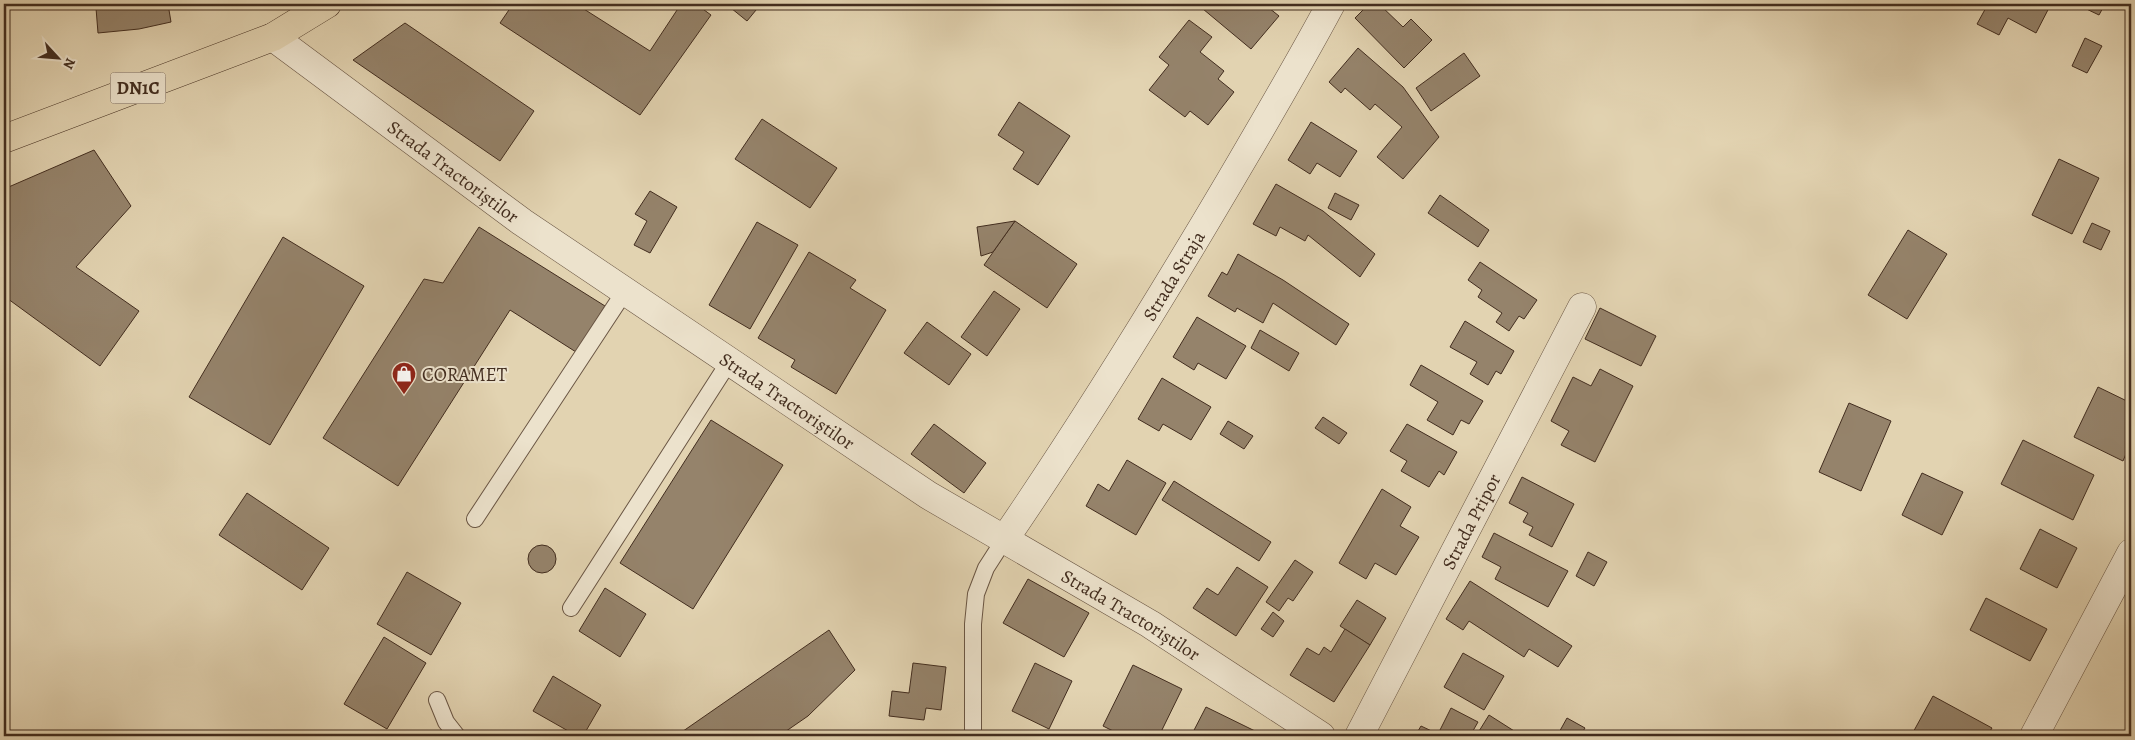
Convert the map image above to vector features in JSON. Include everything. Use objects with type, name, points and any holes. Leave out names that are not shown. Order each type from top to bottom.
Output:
[{"type":"main road","name":"DN1C","points":[[4,139],[273,37],[327,4]]},
{"type":"street","name":"Strada Straja","points":[[1004,540],[1080,428],[1188,252],[1305,53],[1331,4]]},
{"type":"street","name":"Strada Tractoriștilor","points":[[273,37],[522,222],[928,495],[1150,624],[1321,736]]},
{"type":"street","name":"Strada Pripor","points":[[1359,736],[1582,306]]},
{"type":"street","points":[[2034,736],[2131,553]]},
{"type":"lane","points":[[475,519],[625,291]]},
{"type":"lane","points":[[571,608],[730,362]]},
{"type":"lane","points":[[974,736],[973,624],[976,594],[986,568],[1004,540]]},
{"type":"lane","points":[[437,700],[446,722],[457,736]]},
{"type":"building","points":[[90,4],[168,4],[171,22],[139,29],[98,33],[96,8],[91,8]]},
{"type":"building","points":[[513,4],[576,4],[650,51],[681,4],[696,4],[711,15],[640,115],[500,23]]},
{"type":"building","points":[[726,4],[761,4],[747,21]]},
{"type":"building","points":[[1197,4],[1250,4],[1254,7],[1256,4],[1264,4],[1279,16],[1251,49]]},
{"type":"building","points":[[1369,4],[1379,4],[1403,27],[1411,19],[1432,40],[1404,68],[1355,18]]},
{"type":"building","points":[[1988,4],[2051,4],[2036,33],[2008,18],[1999,35],[1977,24]]},
{"type":"building","points":[[2076,4],[2105,4],[2099,15]]},
{"type":"building","points":[[1189,20],[1212,37],[1200,52],[1224,71],[1218,79],[1234,92],[1208,125],[1190,111],[1185,117],[1149,90],[1169,65],[1159,57]]},
{"type":"building","points":[[405,23],[534,111],[500,161],[353,60]]},
{"type":"building","points":[[2085,38],[2102,46],[2087,73],[2072,66]]},
{"type":"building","points":[[1358,48],[1403,87],[1439,137],[1403,179],[1377,157],[1402,127],[1375,104],[1370,110],[1345,88],[1341,93],[1329,82]]},
{"type":"building","points":[[1464,53],[1480,76],[1431,111],[1416,88]]},
{"type":"building","points":[[1019,102],[1070,136],[1038,185],[1013,169],[1024,152],[998,135]]},
{"type":"building","points":[[762,119],[837,168],[810,208],[735,159]]},
{"type":"building","points":[[1311,122],[1357,151],[1340,177],[1317,163],[1310,174],[1288,160]]},
{"type":"building","points":[[94,150],[131,206],[76,267],[139,311],[100,366],[4,296],[4,189]]},
{"type":"building","points":[[2059,159],[2099,178],[2072,234],[2032,215]]},
{"type":"building","points":[[1276,184],[1323,211],[1375,254],[1360,277],[1308,235],[1305,241],[1280,227],[1276,236],[1253,224]]},
{"type":"building","points":[[650,191],[677,207],[650,253],[634,245],[647,221],[635,214]]},
{"type":"building","points":[[1335,193],[1359,205],[1351,220],[1328,208]]},
{"type":"building","points":[[1440,195],[1489,230],[1478,247],[1428,213]]},
{"type":"building","points":[[1015,221],[1077,264],[1047,308],[984,265]]},
{"type":"building","points":[[1015,221],[993,252],[981,256],[977,227]]},
{"type":"building","points":[[757,222],[798,245],[750,329],[709,305]]},
{"type":"building","points":[[2092,223],[2110,231],[2101,250],[2083,242]]},
{"type":"building","name":"CORAMET","points":[[479,227],[605,306],[576,352],[510,310],[398,486],[323,438],[424,279],[443,283]]},
{"type":"building","points":[[1908,230],[1947,254],[1907,319],[1868,295]]},
{"type":"building","points":[[283,237],[364,286],[270,445],[189,397]]},
{"type":"building","points":[[809,252],[856,280],[850,288],[886,310],[836,394],[791,367],[795,360],[758,338]]},
{"type":"building","points":[[1238,254],[1283,280],[1349,324],[1336,345],[1273,303],[1263,323],[1237,308],[1235,312],[1208,296],[1222,272],[1227,275]]},
{"type":"building","points":[[1480,262],[1537,300],[1524,319],[1519,316],[1509,331],[1496,322],[1502,313],[1478,297],[1482,290],[1468,280]]},
{"type":"building","points":[[994,291],[1020,309],[987,356],[961,337]]},
{"type":"building","points":[[1600,308],[1656,336],[1641,366],[1585,339]]},
{"type":"building","points":[[1197,317],[1246,346],[1226,379],[1198,363],[1194,370],[1173,357]]},
{"type":"building","points":[[1465,321],[1514,351],[1501,374],[1496,371],[1488,385],[1470,374],[1477,362],[1450,347]]},
{"type":"building","points":[[927,322],[971,354],[949,385],[904,353]]},
{"type":"building","points":[[1260,330],[1299,353],[1289,371],[1251,348]]},
{"type":"building","points":[[1421,365],[1483,401],[1469,424],[1461,420],[1453,435],[1427,420],[1438,402],[1410,385]]},
{"type":"building","points":[[1600,369],[1633,386],[1595,462],[1561,445],[1569,431],[1551,421],[1573,377],[1591,386]]},
{"type":"building","points":[[1162,378],[1211,407],[1191,440],[1163,424],[1159,431],[1138,419]]},
{"type":"building","points":[[2098,387],[2131,403],[2131,450],[2128,449],[2123,461],[2074,437]]},
{"type":"building","points":[[1849,403],[1891,421],[1861,491],[1819,472]]},
{"type":"building","points":[[1323,417],[1347,433],[1339,444],[1315,428]]},
{"type":"building","points":[[711,420],[783,465],[693,609],[620,563]]},
{"type":"building","points":[[1228,421],[1253,436],[1244,449],[1220,434]]},
{"type":"building","points":[[934,424],[986,463],[964,493],[911,454]]},
{"type":"building","points":[[1407,424],[1457,452],[1444,475],[1439,471],[1429,487],[1401,471],[1407,461],[1390,451]]},
{"type":"building","points":[[2023,440],[2094,475],[2073,520],[2001,484]]},
{"type":"building","points":[[1127,460],[1166,483],[1136,535],[1086,506],[1098,484],[1109,491]]},
{"type":"building","points":[[1922,473],[1963,492],[1942,535],[1902,515]]},
{"type":"building","points":[[1522,477],[1574,504],[1552,547],[1529,535],[1533,527],[1523,522],[1528,513],[1509,503]]},
{"type":"building","points":[[1174,481],[1271,542],[1259,561],[1162,500]]},
{"type":"building","points":[[1382,489],[1411,507],[1400,526],[1419,537],[1396,575],[1375,563],[1366,579],[1339,563]]},
{"type":"building","points":[[247,493],[329,548],[302,590],[219,535]]},
{"type":"building","points":[[2040,529],[2077,548],[2057,588],[2020,569]]},
{"type":"building","points":[[1494,533],[1568,571],[1548,607],[1495,579],[1501,567],[1482,557]]},
{"type":"building","points":[[542,545],[552,549],[556,559],[552,569],[542,573],[532,569],[528,559],[532,549]]},
{"type":"building","points":[[1588,552],[1607,562],[1594,586],[1576,576]]},
{"type":"building","points":[[1295,560],[1313,572],[1293,601],[1288,598],[1279,611],[1266,602]]},
{"type":"building","points":[[1237,567],[1268,587],[1236,636],[1193,608],[1207,588],[1218,595]]},
{"type":"building","points":[[407,572],[461,603],[431,655],[377,624]]},
{"type":"building","points":[[1028,579],[1089,613],[1064,657],[1003,623]]},
{"type":"building","points":[[1470,581],[1572,646],[1558,667],[1529,649],[1524,657],[1469,621],[1463,630],[1446,619]]},
{"type":"building","points":[[605,588],[646,614],[620,657],[579,631]]},
{"type":"building","points":[[1986,598],[2047,629],[2030,661],[1970,630]]},
{"type":"building","points":[[1357,600],[1386,618],[1370,645],[1340,626]]},
{"type":"building","points":[[1273,612],[1284,621],[1273,637],[1261,629]]},
{"type":"building","points":[[1345,629],[1370,645],[1334,702],[1290,675],[1307,648],[1319,655],[1324,647],[1331,652]]},
{"type":"building","points":[[829,630],[855,670],[808,716],[779,736],[676,736]]},
{"type":"building","points":[[384,637],[426,663],[387,729],[344,704]]},
{"type":"building","points":[[1463,653],[1504,676],[1484,710],[1444,687]]},
{"type":"building","points":[[913,663],[946,667],[941,710],[926,708],[924,720],[889,716],[892,691],[909,693]]},
{"type":"building","points":[[1035,663],[1072,681],[1049,729],[1012,711]]},
{"type":"building","points":[[1133,665],[1182,689],[1159,736],[1123,736],[1103,726]]},
{"type":"building","points":[[553,676],[601,705],[583,736],[577,736],[533,711]]},
{"type":"building","points":[[1933,696],[1992,728],[1987,736],[1911,736]]},
{"type":"building","points":[[1206,707],[1255,731],[1252,736],[1191,736]]},
{"type":"building","points":[[1451,708],[1478,722],[1470,736],[1415,736],[1421,726],[1438,734]]},
{"type":"building","points":[[1489,715],[1522,736],[1476,736]]},
{"type":"building","points":[[1567,718],[1585,728],[1580,736],[1557,736]]},
{"type":"place","name":"CORAMET","points":[[404,395]]}]
